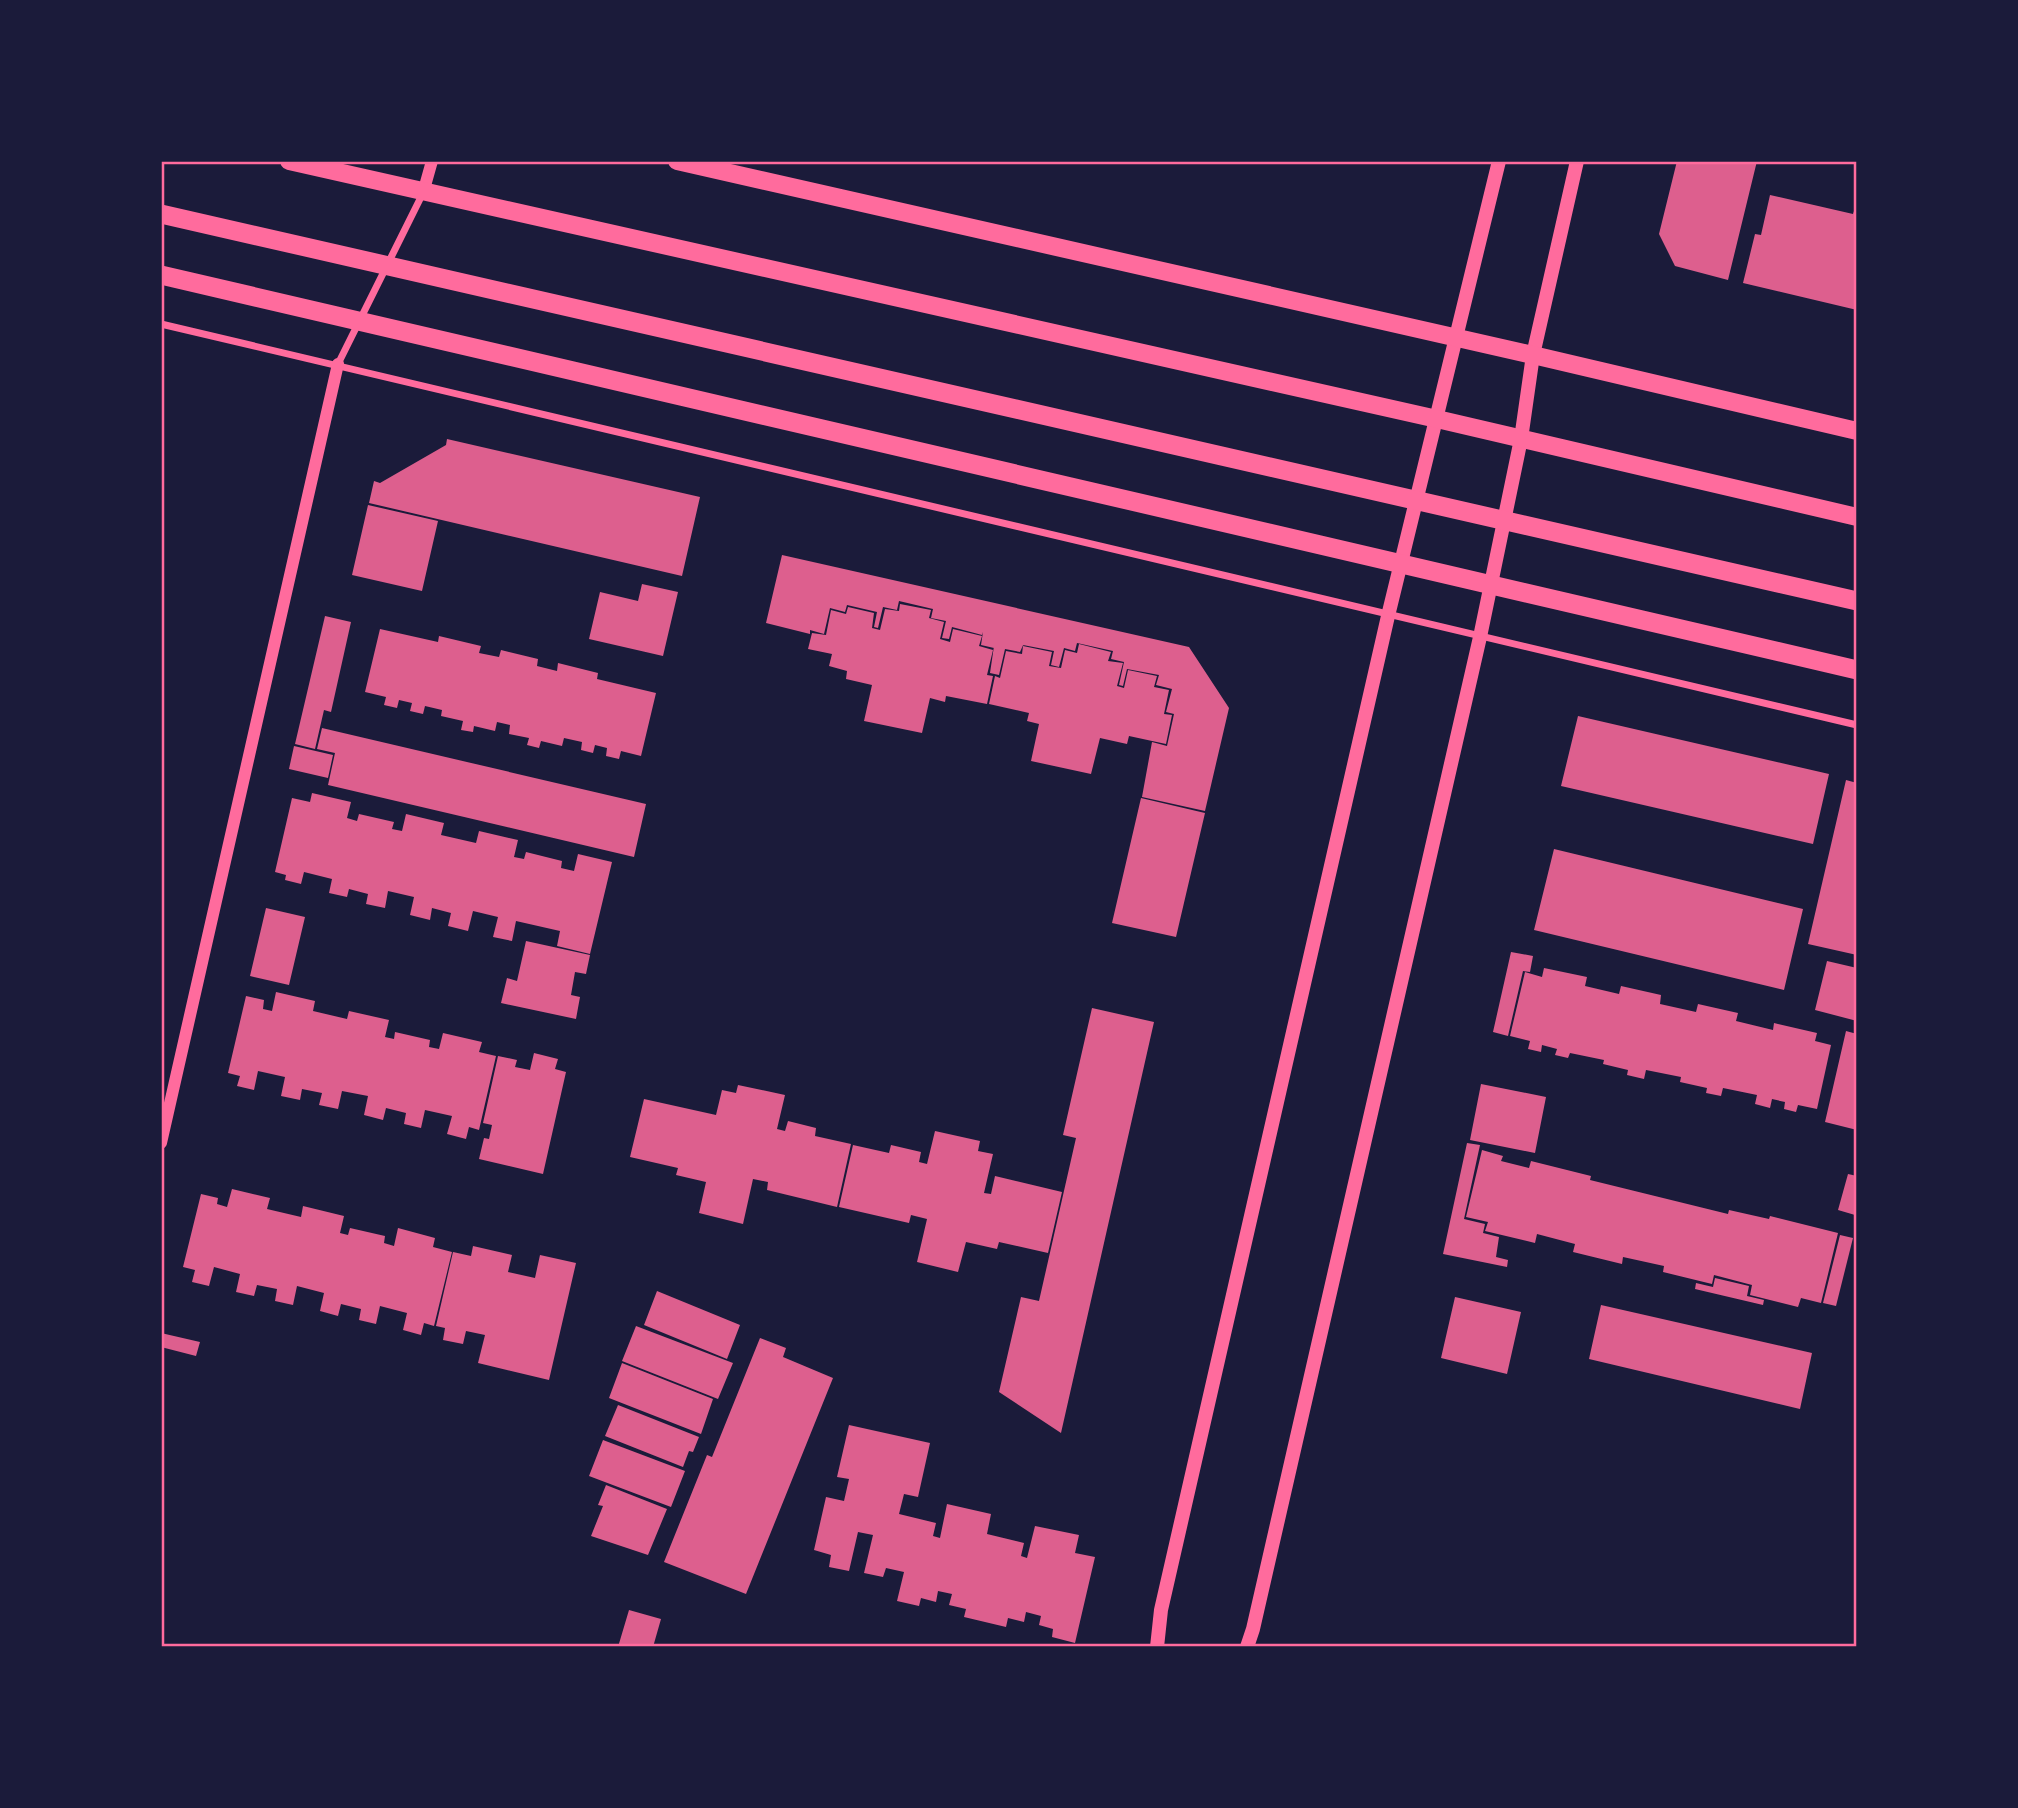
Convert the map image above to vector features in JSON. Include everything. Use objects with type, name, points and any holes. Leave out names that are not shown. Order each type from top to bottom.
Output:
[{"type":"highway","points":[[161,201],[289,243]]},
{"type":"highway","points":[[161,214],[1857,601]]},
{"type":"highway","points":[[161,275],[1857,670]]},
{"type":"main road","points":[[289,161],[1437,419],[1857,517]]},
{"type":"main road","points":[[677,161],[1857,431]]},
{"type":"main road","points":[[1157,1647],[1161,1610],[1388,616],[1499,161]]},
{"type":"main road","points":[[1247,1647],[1480,637],[1521,439],[1533,355],[1577,161]]},
{"type":"street","points":[[161,1143],[338,364],[423,192],[432,161]]},
{"type":"street","points":[[161,324],[1857,725]]},
{"type":"building","points":[[1677,161],[1757,161],[1728,280],[1675,266],[1659,234]]},
{"type":"building","points":[[1770,195],[1853,214],[1857,202],[1857,310],[1743,283],[1755,234],[1761,235]]},
{"type":"building","points":[[447,439],[700,497],[682,576],[369,503],[374,481],[380,483],[446,445]]},
{"type":"building","points":[[368,505],[438,521],[422,591],[352,575]]},
{"type":"building","points":[[782,555],[1189,647],[1229,708],[1205,811],[1142,797],[1152,742],[1167,746],[1174,714],[1166,712],[1172,689],[1156,685],[1159,675],[1127,669],[1123,686],[1119,685],[1124,662],[1111,659],[1113,651],[1077,643],[1075,651],[1064,648],[1059,667],[1051,665],[1054,651],[1023,645],[1020,652],[1005,649],[999,675],[990,673],[994,648],[981,645],[983,632],[982,635],[952,627],[949,639],[942,638],[946,621],[931,618],[933,609],[899,601],[897,610],[883,607],[878,628],[874,627],[877,612],[847,605],[845,612],[830,608],[824,634],[810,630],[810,634],[766,623]]},
{"type":"building","points":[[642,584],[678,592],[663,656],[589,639],[600,592],[638,601]]},
{"type":"building","points":[[900,604],[931,610],[929,618],[944,622],[940,639],[950,642],[953,629],[982,636],[979,646],[993,650],[987,675],[993,676],[987,704],[946,696],[945,702],[930,698],[922,733],[864,721],[872,685],[846,679],[847,671],[829,666],[832,654],[808,649],[812,633],[826,635],[831,610],[846,614],[848,607],[874,613],[872,628],[880,630],[885,609],[899,611]]},
{"type":"building","points":[[325,616],[351,622],[331,712],[324,710],[315,749],[295,744]]},
{"type":"building","points":[[380,629],[438,642],[439,636],[481,646],[479,653],[499,657],[501,650],[538,659],[537,666],[557,671],[558,663],[598,673],[597,679],[656,693],[641,756],[621,751],[619,759],[606,756],[607,748],[595,745],[593,753],[581,750],[582,742],[564,738],[562,746],[541,741],[539,748],[527,745],[529,738],[509,734],[510,725],[497,722],[495,731],[474,726],[473,732],[461,730],[463,721],[441,716],[442,710],[425,706],[423,714],[410,711],[412,703],[399,700],[397,708],[384,705],[386,697],[365,692]]},
{"type":"building","points":[[1079,644],[1111,652],[1108,661],[1123,663],[1117,686],[1124,688],[1128,670],[1157,676],[1154,687],[1169,690],[1164,714],[1172,715],[1166,744],[1129,736],[1127,744],[1100,738],[1091,774],[1031,761],[1039,724],[1027,721],[1029,713],[989,704],[995,676],[1000,678],[1006,651],[1022,654],[1023,646],[1052,652],[1049,666],[1061,668],[1065,650],[1077,653]]},
{"type":"building","points":[[1578,716],[1829,774],[1813,844],[1561,786]]},
{"type":"building","points":[[322,728],[646,804],[634,857],[328,785],[335,753],[317,749]]},
{"type":"building","points":[[294,746],[333,755],[328,778],[289,769]]},
{"type":"building","points":[[1846,780],[1857,783],[1857,955],[1808,944]]},
{"type":"building","points":[[312,793],[351,802],[347,818],[357,821],[359,814],[394,822],[392,829],[402,831],[406,814],[444,823],[441,835],[476,843],[479,831],[518,840],[514,857],[524,859],[526,852],[562,861],[561,868],[574,871],[578,854],[612,862],[590,954],[557,946],[560,931],[516,921],[512,941],[493,937],[498,917],[473,911],[468,931],[448,926],[451,913],[432,908],[430,920],[410,915],[414,897],[388,891],[385,908],[366,904],[368,894],[349,889],[347,897],[329,893],[332,879],[304,872],[301,884],[285,880],[286,875],[275,872],[292,798],[310,802]]},
{"type":"building","points":[[1141,798],[1205,813],[1176,937],[1112,923]]},
{"type":"building","points":[[1554,849],[1803,909],[1784,990],[1534,930]]},
{"type":"building","points":[[266,908],[305,917],[289,985],[250,976]]},
{"type":"building","points":[[526,941],[590,955],[586,974],[575,972],[571,995],[580,997],[576,1019],[501,1003],[507,978],[517,981]]},
{"type":"building","points":[[1511,952],[1533,956],[1530,972],[1523,971],[1508,1036],[1493,1032]]},
{"type":"building","points":[[1827,961],[1857,968],[1857,1021],[1815,1010]]},
{"type":"building","points":[[1544,968],[1587,977],[1585,986],[1619,994],[1621,986],[1661,995],[1660,1004],[1696,1012],[1698,1004],[1738,1013],[1736,1021],[1773,1030],[1774,1023],[1817,1033],[1815,1041],[1831,1045],[1817,1109],[1798,1105],[1796,1112],[1784,1109],[1785,1102],[1772,1099],[1770,1108],[1755,1104],[1757,1095],[1723,1088],[1721,1096],[1706,1093],[1707,1088],[1680,1082],[1681,1077],[1646,1070],[1644,1079],[1627,1075],[1628,1070],[1603,1064],[1604,1060],[1570,1053],[1568,1058],[1555,1055],[1557,1049],[1542,1045],[1541,1052],[1528,1049],[1530,1041],[1510,1036],[1525,972],[1542,977]]},
{"type":"building","points":[[276,992],[315,1001],[313,1011],[347,1019],[349,1011],[389,1020],[385,1037],[394,1039],[395,1032],[430,1040],[429,1047],[439,1049],[443,1033],[482,1042],[479,1052],[496,1056],[479,1130],[469,1127],[466,1139],[447,1134],[452,1116],[425,1110],[421,1128],[404,1124],[406,1113],[386,1108],[383,1120],[364,1115],[368,1096],[342,1091],[338,1109],[319,1105],[322,1093],[302,1089],[300,1100],[281,1096],[285,1077],[258,1071],[254,1090],[237,1086],[240,1076],[228,1073],[246,996],[264,1000],[263,1009],[272,1011]]},
{"type":"building","points":[[1092,1008],[1154,1022],[1061,1433],[999,1392],[1021,1297],[1039,1301],[1076,1138],[1063,1135]]},
{"type":"building","points":[[1846,1031],[1857,1034],[1857,1130],[1825,1122]]},
{"type":"building","points":[[534,1053],[558,1059],[555,1069],[566,1072],[543,1174],[479,1159],[484,1138],[489,1139],[492,1125],[483,1123],[498,1056],[517,1060],[515,1067],[530,1070]]},
{"type":"building","points":[[1481,1084],[1546,1097],[1535,1153],[1470,1140]]},
{"type":"building","points":[[738,1085],[785,1095],[777,1129],[785,1131],[788,1121],[816,1128],[815,1136],[851,1144],[837,1207],[767,1190],[768,1182],[753,1179],[743,1224],[699,1213],[706,1182],[676,1175],[678,1168],[630,1157],[644,1099],[716,1115],[722,1090],[736,1093]]},
{"type":"building","points":[[935,1131],[980,1141],[978,1151],[993,1154],[984,1193],[991,1194],[995,1176],[1062,1192],[1048,1253],[999,1242],[997,1249],[966,1242],[958,1272],[917,1262],[927,1219],[911,1215],[909,1223],[839,1207],[853,1145],[889,1153],[891,1145],[921,1152],[919,1162],[927,1164]]},
{"type":"building","points":[[1467,1143],[1480,1145],[1464,1219],[1485,1224],[1483,1233],[1499,1237],[1496,1257],[1508,1260],[1507,1267],[1443,1254]]},
{"type":"building","points":[[1482,1150],[1503,1156],[1501,1161],[1529,1168],[1531,1161],[1591,1176],[1590,1180],[1728,1214],[1729,1210],[1769,1219],[1770,1216],[1838,1233],[1821,1303],[1801,1298],[1798,1307],[1750,1295],[1752,1285],[1714,1275],[1712,1284],[1663,1272],[1664,1266],[1623,1257],[1622,1264],[1573,1252],[1575,1244],[1537,1234],[1535,1243],[1485,1231],[1488,1222],[1466,1217]]},
{"type":"building","points":[[1848,1174],[1857,1176],[1855,1215],[1838,1210]]},
{"type":"building","points":[[232,1189],[270,1198],[267,1209],[301,1217],[303,1206],[344,1216],[340,1233],[348,1235],[350,1228],[385,1236],[384,1243],[394,1246],[398,1228],[435,1238],[433,1247],[452,1252],[434,1326],[424,1323],[421,1335],[403,1330],[407,1313],[380,1306],[376,1324],[359,1320],[361,1309],[341,1304],[338,1316],[320,1311],[324,1293],[297,1286],[293,1305],[275,1301],[277,1289],[257,1285],[254,1296],[236,1292],[240,1274],[214,1267],[209,1286],[192,1282],[195,1270],[183,1267],[201,1194],[218,1198],[217,1204],[227,1207]]},
{"type":"building","points":[[1840,1235],[1853,1238],[1836,1306],[1823,1303]]},
{"type":"building","points":[[473,1246],[512,1255],[508,1272],[535,1278],[540,1255],[576,1263],[549,1380],[478,1363],[485,1335],[466,1331],[463,1344],[443,1340],[445,1328],[436,1326],[453,1252],[471,1256]]},
{"type":"building","points":[[1715,1278],[1749,1286],[1747,1296],[1764,1300],[1763,1305],[1695,1289],[1696,1283],[1713,1287]]},
{"type":"building","points":[[657,1291],[740,1325],[727,1359],[644,1325]]},
{"type":"building","points":[[1455,1297],[1521,1312],[1507,1374],[1441,1358]]},
{"type":"building","points":[[1601,1305],[1812,1353],[1800,1409],[1589,1359]]},
{"type":"building","points":[[636,1326],[733,1363],[718,1399],[622,1361]]},
{"type":"building","points":[[161,1333],[200,1342],[196,1356],[161,1347]]},
{"type":"building","points":[[760,1338],[786,1348],[783,1357],[833,1378],[746,1594],[664,1562],[707,1455],[712,1457]]},
{"type":"building","points":[[622,1363],[713,1399],[701,1434],[609,1398]]},
{"type":"building","points":[[618,1405],[699,1437],[693,1452],[689,1451],[683,1467],[605,1436]]},
{"type":"building","points":[[849,1425],[930,1443],[918,1497],[904,1494],[899,1514],[936,1523],[933,1536],[940,1538],[947,1504],[991,1514],[987,1534],[1024,1543],[1021,1556],[1027,1558],[1035,1526],[1079,1535],[1075,1553],[1095,1557],[1075,1643],[1052,1637],[1053,1629],[1039,1625],[1041,1616],[1026,1612],[1024,1622],[1008,1618],[1006,1627],[964,1617],[966,1609],[949,1605],[952,1594],[938,1591],[936,1602],[921,1598],[919,1606],[897,1601],[904,1572],[886,1568],[883,1577],[864,1573],[873,1535],[858,1532],[849,1571],[829,1567],[831,1555],[814,1550],[826,1497],[844,1501],[849,1479],[837,1477]]},
{"type":"building","points":[[603,1440],[685,1471],[671,1507],[589,1476]]},
{"type":"building","points":[[606,1485],[667,1509],[648,1555],[591,1536],[603,1506],[598,1505]]},
{"type":"building","points":[[629,1610],[661,1619],[653,1647],[618,1647]]}]
